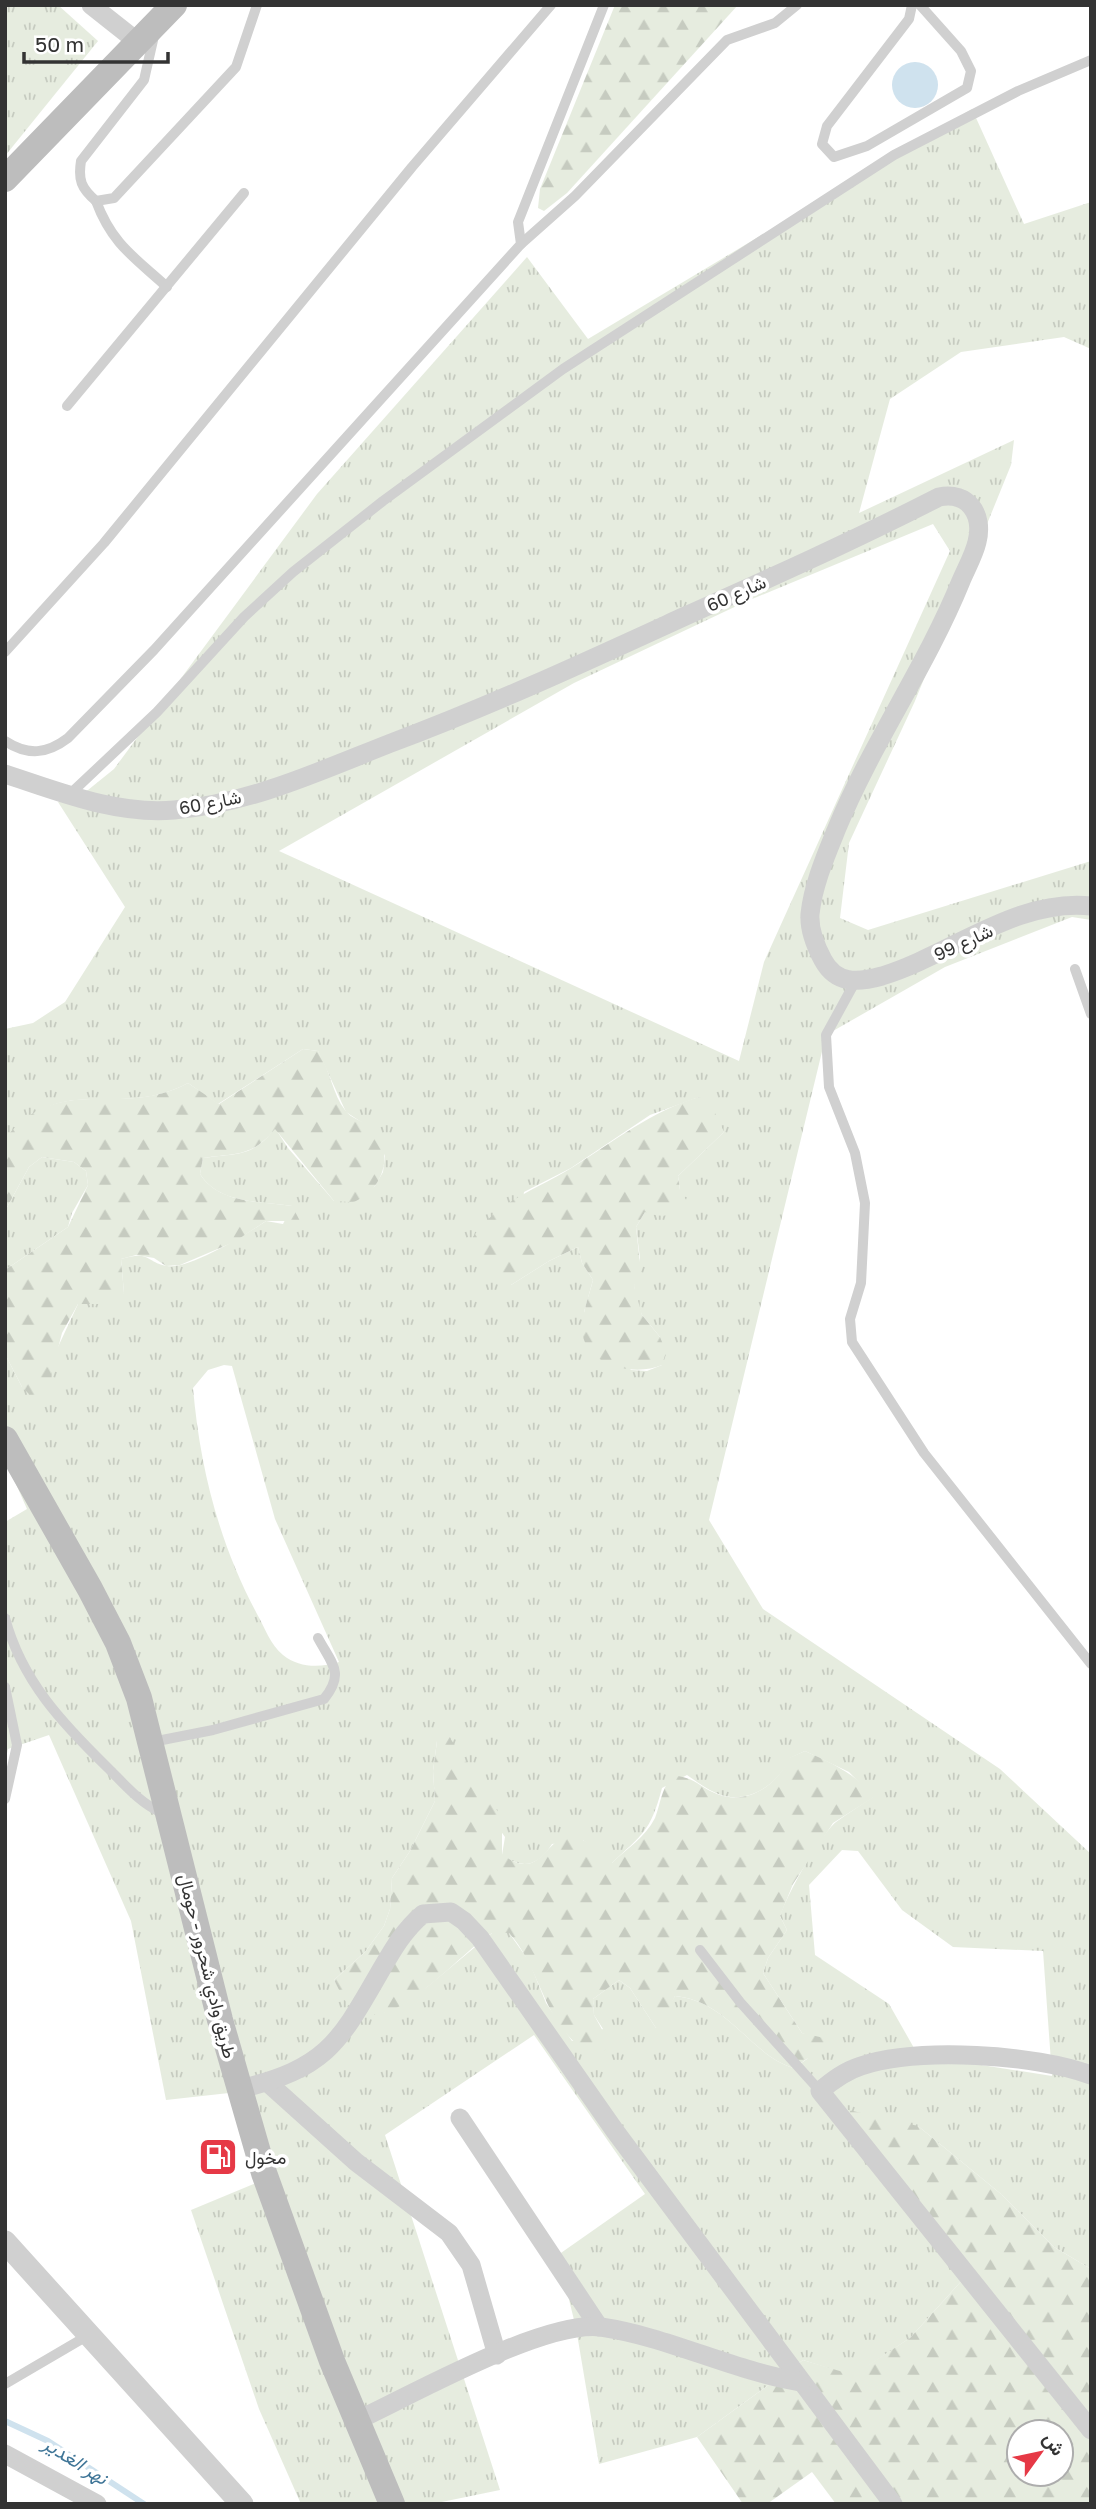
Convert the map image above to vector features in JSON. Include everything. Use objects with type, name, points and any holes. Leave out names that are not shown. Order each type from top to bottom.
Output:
[{"type":"main road","points":[[5,180],[174,5]]},
{"type":"main road","name":"طريق وادي شحرور - حومال","points":[[5,1439],[118,1643],[139,1698],[240,2089],[297,2268],[356,2421],[392,2504]]},
{"type":"street","points":[[91,5],[147,34]]},
{"type":"street","name":"شارع 60","points":[[5,774],[107,806],[161,810],[204,806],[246,795],[433,727],[555,677],[862,536],[939,497],[964,497],[975,510],[977,541],[922,662],[851,795],[817,883],[810,917],[814,937],[827,967],[845,980]]},
{"type":"street","name":"شارع 99","points":[[845,980],[924,960],[1046,907],[1068,904],[1091,906]]},
{"type":"street","points":[[240,2089],[267,2082],[299,2068],[331,2049],[344,2033],[410,1925],[423,1914],[451,1912],[480,1938],[615,2131],[893,2504]]},
{"type":"street","points":[[1091,2075],[1069,2067],[1024,2059],[977,2055],[920,2057],[876,2061],[860,2066],[848,2071],[820,2091],[1091,2430]]},
{"type":"street","points":[[267,2082],[356,2162],[449,2233],[471,2265],[497,2355]]},
{"type":"street","points":[[460,2118],[599,2327]]},
{"type":"street","points":[[5,2242],[87,2336],[243,2504]]},
{"type":"street","points":[[356,2421],[552,2332],[599,2327],[769,2377],[801,2382]]},
{"type":"street","points":[[5,2454],[97,2504]]},
{"type":"lane","points":[[96,201],[114,198],[236,67],[257,5]]},
{"type":"lane","points":[[5,652],[104,542],[412,167],[551,5]]},
{"type":"lane","points":[[521,244],[518,222],[604,5]]},
{"type":"lane","points":[[5,741],[20,750],[36,753],[53,750],[78,729],[162,641],[521,244],[575,196],[727,40],[775,23],[797,5]]},
{"type":"lane","points":[[912,5],[909,19],[827,126],[822,144],[834,157],[867,146],[967,88],[971,71],[961,51],[920,5]]},
{"type":"lane","points":[[147,34],[144,80],[80,161],[79,177],[83,190],[96,201],[105,227],[117,243],[167,286]]},
{"type":"lane","points":[[69,795],[157,712],[266,595],[373,509],[563,369],[894,155],[1018,91],[1091,60]]},
{"type":"lane","points":[[67,406],[244,193]]},
{"type":"lane","points":[[1075,969],[1091,1014]]},
{"type":"lane","points":[[845,980],[826,1035],[828,1087],[855,1153],[865,1203],[861,1283],[849,1318],[852,1342],[923,1453],[1091,1664]]},
{"type":"lane","points":[[5,1618],[22,1663],[47,1705],[134,1794],[169,1816]]},
{"type":"lane","points":[[151,1742],[214,1730],[324,1699],[335,1686],[337,1673],[318,1638]]},
{"type":"lane","points":[[5,1687],[17,1745],[5,1799]]},
{"type":"lane","points":[[700,1950],[740,2002],[820,2091]]},
{"type":"lane","points":[[5,2384],[87,2336]]},
{"type":"green space","points":[[5,5],[58,5],[98,41],[5,156]]},
{"type":"green space","points":[[615,5],[738,5],[567,193],[544,211],[538,208],[540,189]]},
{"type":"green space","points":[[972,109],[1024,224],[1091,202],[1091,349],[1064,337],[961,352],[890,399],[859,513],[1014,440],[1011,465],[915,701],[849,843],[840,918],[868,930],[1091,861],[1091,920],[1072,917],[945,967],[826,1035],[709,1520],[763,1609],[1000,1769],[1091,1854],[1091,2269],[1054,2247],[1001,2194],[918,2126],[965,2277],[910,2338],[853,2376],[803,2360],[697,2437],[599,2464],[576,2328],[558,2255],[645,2194],[534,2035],[385,2135],[500,2490],[432,2504],[301,2504],[259,2409],[191,2210],[256,2183],[229,2093],[166,2100],[131,1921],[49,1735],[8,1749],[5,1762],[5,1522],[27,1509],[5,1459],[5,1354],[22,1387],[57,1349],[78,1304],[124,1293],[121,1259],[143,1256],[160,1264],[177,1266],[218,1250],[266,1221],[283,1224],[292,1206],[253,1202],[218,1191],[200,1174],[203,1158],[251,1149],[267,1138],[275,1128],[288,1148],[334,1201],[355,1201],[375,1186],[383,1172],[385,1156],[372,1129],[346,1112],[318,1051],[303,1049],[218,1104],[188,1083],[162,1093],[138,1098],[71,1101],[49,1106],[27,1118],[5,1139],[5,1029],[33,1023],[65,1002],[125,907],[58,802],[88,790],[114,769],[317,494],[527,257],[588,339]],"holes":[[[933,524],[950,551],[764,962],[739,1061],[279,851],[574,683],[745,602]],[[699,1097],[724,1132],[678,1176],[680,1190],[645,1212],[636,1227],[640,1258],[634,1286],[636,1300],[642,1315],[660,1337],[662,1365],[647,1371],[631,1370],[584,1312],[593,1280],[582,1263],[578,1247],[549,1261],[511,1285],[524,1192],[571,1168],[650,1115]],[[224,1365],[232,1366],[275,1519],[339,1662],[310,1666],[283,1655],[271,1641],[244,1587],[213,1504],[196,1418],[193,1388],[208,1370]],[[437,1741],[505,1837],[502,1855],[517,1863],[530,1863],[541,1857],[552,1844],[583,1840],[611,1864],[649,1824],[662,1788],[687,1775],[716,1793],[739,1797],[760,1791],[769,1785],[778,1777],[790,1758],[805,1751],[849,1772],[873,1797],[836,1822],[813,1852],[784,1906],[780,1916],[787,1930],[768,1958],[763,1973],[802,2033],[817,2039],[807,2059],[794,2068],[779,2062],[710,2008],[694,2000],[675,1996],[656,2028],[630,1988],[619,1980],[593,1999],[594,2015],[603,2029],[572,2041],[546,2003],[529,1961],[509,1933],[492,1933],[427,1987],[383,2013],[350,2007],[334,1980],[365,1952],[384,1926],[390,1909],[392,1878],[410,1851],[435,1801],[433,1771]],[[842,1850],[858,1851],[902,1910],[953,1947],[1043,1951],[1052,2076],[918,2055],[889,2004],[815,1955],[809,1885]]]},
{"type":"green space","points":[[303,1049],[318,1051],[345,1110],[372,1128],[379,1137],[383,1147],[383,1169],[374,1188],[356,1201],[334,1201],[275,1129],[251,1149],[203,1158],[200,1174],[218,1191],[254,1202],[292,1206],[300,1221],[266,1221],[234,1242],[180,1265],[166,1266],[154,1258],[136,1255],[121,1259],[124,1293],[114,1304],[78,1304],[62,1333],[48,1387],[32,1397],[22,1387],[5,1354],[5,1270],[68,1227],[88,1185],[86,1171],[74,1162],[42,1157],[29,1167],[5,1211],[5,1139],[26,1118],[47,1106],[69,1101],[138,1098],[163,1093],[188,1083],[219,1104]]},
{"type":"green space","points":[[699,1097],[712,1106],[724,1132],[678,1176],[680,1190],[688,1203],[668,1215],[645,1212],[636,1227],[641,1273],[634,1286],[642,1315],[660,1337],[666,1352],[662,1365],[638,1370],[613,1366],[601,1360],[585,1342],[582,1324],[593,1280],[582,1263],[578,1247],[549,1261],[511,1285],[496,1278],[484,1267],[476,1254],[473,1237],[483,1224],[506,1205],[573,1167],[649,1118]]},
{"type":"green space","points":[[42,1157],[74,1162],[86,1171],[88,1185],[72,1213],[68,1227],[5,1270],[5,1211],[29,1167]]},
{"type":"green space","points":[[439,1726],[450,1738],[502,1818],[502,1854],[528,1864],[537,1860],[560,1839],[569,1836],[585,1841],[612,1863],[651,1825],[663,1791],[672,1776],[690,1779],[728,1797],[750,1795],[760,1791],[777,1777],[789,1758],[805,1751],[834,1765],[859,1782],[874,1797],[833,1823],[793,1884],[780,1916],[787,1930],[768,1958],[763,1973],[802,2033],[833,2040],[794,2068],[779,2062],[725,2018],[694,2000],[675,1996],[669,2009],[669,2025],[656,2028],[630,1988],[619,1980],[593,1999],[594,2015],[610,2044],[599,2056],[581,2047],[556,2019],[521,1948],[509,1933],[492,1933],[432,1984],[398,2007],[382,2014],[366,2015],[355,2011],[346,2002],[334,1980],[365,1952],[384,1926],[390,1909],[392,1878],[410,1851],[435,1801],[433,1771]]},
{"type":"green space","points":[[818,2103],[918,2126],[1001,2194],[1054,2247],[1091,2269],[1091,2504],[836,2504],[812,2472],[767,2504],[743,2504],[697,2437],[803,2360],[853,2375],[910,2338],[965,2277]]},
{"type":"water","points":[[915,62],[931,69],[938,85],[931,101],[915,108],[899,101],[892,85],[899,69]]},
{"type":"waterway","name":"نهر الغدير","points":[[5,2421],[48,2441],[144,2504]]},
{"type":"place","name":"مخول","points":[[218,2157]]}]
